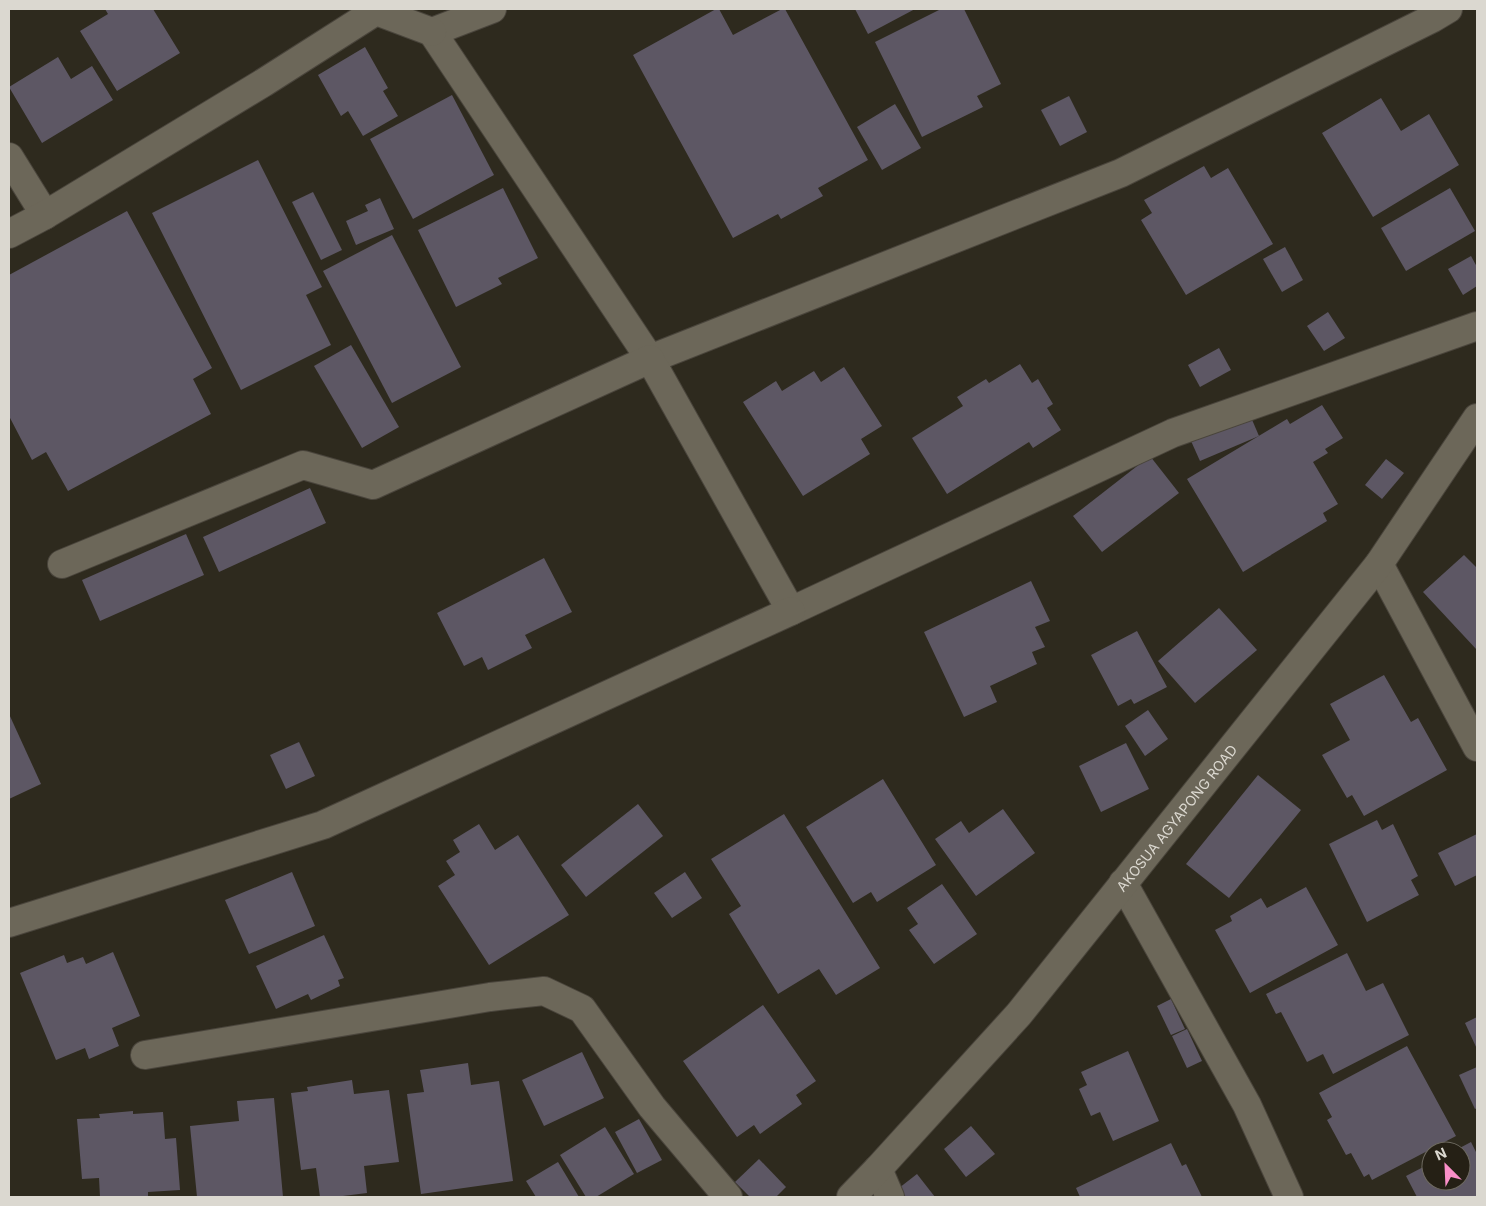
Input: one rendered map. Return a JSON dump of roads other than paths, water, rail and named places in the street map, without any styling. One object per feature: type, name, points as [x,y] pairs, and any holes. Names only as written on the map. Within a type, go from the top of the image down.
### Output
[{"type":"street","points":[[432,32],[492,9]]},
{"type":"street","points":[[9,234],[45,215],[263,83],[375,10],[432,32],[650,359],[791,611]]},
{"type":"street","points":[[62,564],[303,465],[373,485],[650,359],[1121,173],[1436,12]]},
{"type":"street","points":[[9,157],[45,215]]},
{"type":"street","points":[[9,923],[323,824],[791,611],[1173,433],[1477,326]]},
{"type":"street","name":"AKOSUA AGYAPONG ROAD","points":[[851,1197],[1019,1014],[1379,564],[1477,418]]},
{"type":"street","points":[[1379,564],[1477,747]]},
{"type":"street","points":[[1123,884],[1247,1106],[1289,1197]]},
{"type":"street","points":[[145,1055],[490,997],[544,991],[582,1009],[652,1107],[728,1197]]},
{"type":"street","points":[[878,1169],[890,1197]]}]
